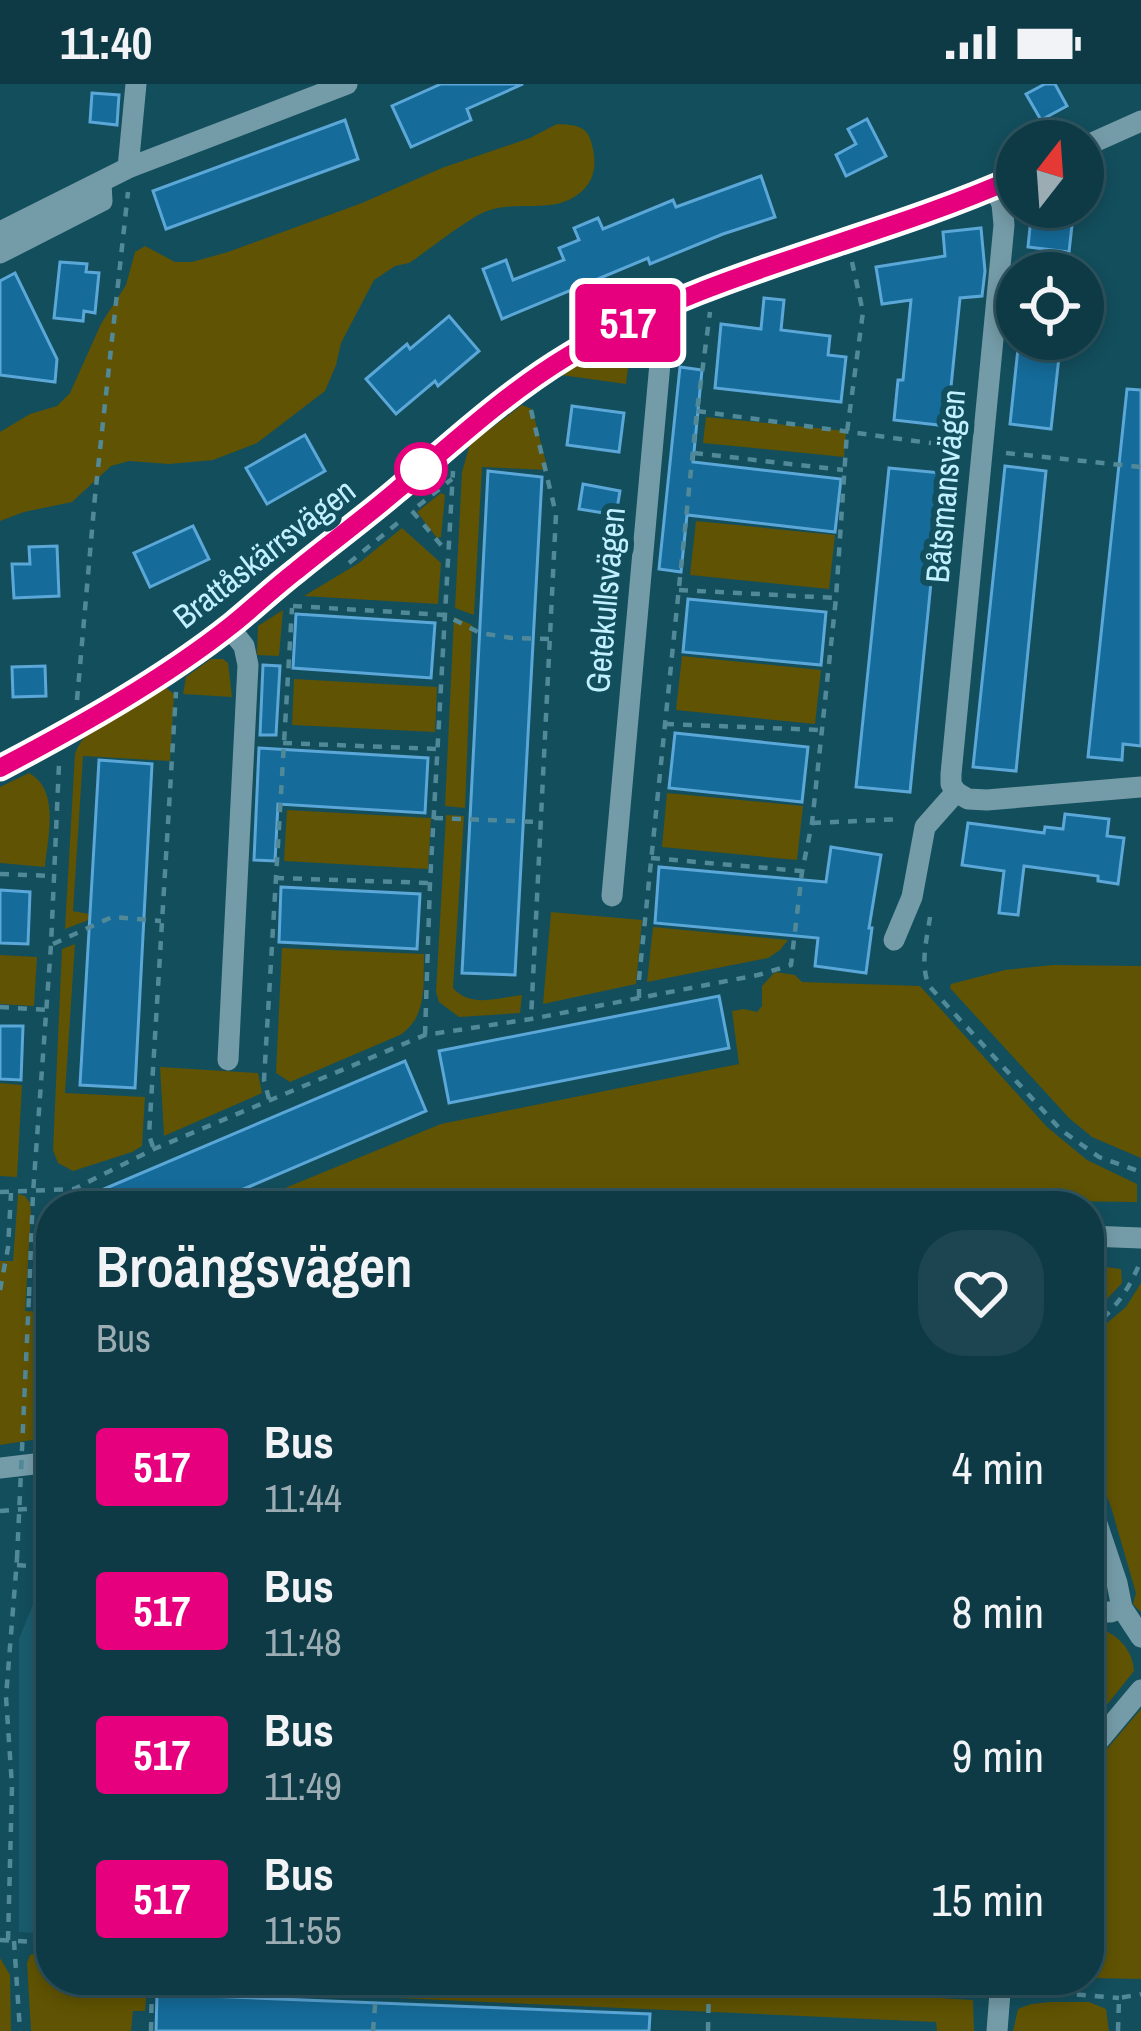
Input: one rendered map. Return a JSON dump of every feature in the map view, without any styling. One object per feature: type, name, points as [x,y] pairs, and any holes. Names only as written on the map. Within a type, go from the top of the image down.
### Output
[{"type":"street","points":[[128,168],[136,84]]},
{"type":"street","points":[[0,232],[128,168],[347,84]]},
{"type":"street","points":[[1104,138],[1141,121]]},
{"type":"street","points":[[0,253],[102,201],[101,183]]},
{"type":"street","name":"Brattåskärrsvägen","points":[[0,768],[104,710],[230,627],[522,386],[569,355],[650,312],[711,287],[994,187]]},
{"type":"street","name":"Båtsmansvägen","points":[[956,792],[951,774],[1004,225],[994,187]]},
{"type":"street","name":"Getekullsvägen","points":[[612,896],[661,352],[650,312]]},
{"type":"street","points":[[228,1060],[248,665],[244,646],[230,627]]},
{"type":"street","points":[[894,940],[912,897],[925,827],[956,792],[968,799],[987,800],[1141,787]]},
{"type":"street","points":[[1104,1237],[1141,1238]]},
{"type":"street","points":[[0,1468],[36,1464]]},
{"type":"street","points":[[1104,1544],[1122,1608],[1141,1637]]},
{"type":"street","points":[[1104,1612],[1122,1608]]},
{"type":"street","points":[[1104,1734],[1141,1690]]},
{"type":"street","points":[[997,2031],[1005,1995]]},
{"type":"path","points":[[77,704],[128,168]]},
{"type":"path","points":[[639,998],[697,411],[712,303]]},
{"type":"path","points":[[527,400],[556,514],[531,1019]]},
{"type":"path","points":[[697,411],[1141,467]]},
{"type":"path","points":[[694,453],[844,470]]},
{"type":"path","points":[[424,1035],[455,463]]},
{"type":"path","points":[[412,511],[449,555]]},
{"type":"path","points":[[680,590],[836,598]]},
{"type":"path","points":[[268,1100],[264,1080],[290,603],[445,615],[480,633],[550,639]]},
{"type":"path","points":[[154,1149],[149,1135],[177,694],[173,681]]},
{"type":"path","points":[[665,724],[822,730]]},
{"type":"path","points":[[20,2031],[7,1940],[12,1786],[3,1696],[17,1562],[33,1193],[60,766],[46,743]]},
{"type":"path","points":[[283,743],[438,749]]},
{"type":"path","points":[[812,823],[934,817]]},
{"type":"path","points":[[434,818],[540,822]]},
{"type":"path","points":[[651,858],[802,872]]},
{"type":"path","points":[[0,874],[54,876]]},
{"type":"path","points":[[274,878],[430,883]]},
{"type":"path","points":[[932,900],[925,965],[930,987],[1061,1130],[1099,1157],[1141,1172]]},
{"type":"path","points":[[51,945],[112,917],[161,921]]},
{"type":"path","points":[[0,1007],[46,1010]]},
{"type":"path","points":[[0,1192],[33,1193]]},
{"type":"path","points":[[0,1290],[11,1193]]},
{"type":"path","points":[[1104,1319],[1123,1299],[1141,1260]]},
{"type":"path","points":[[0,1511],[36,1508]]},
{"type":"path","points":[[17,1562],[36,1566]]},
{"type":"path","points":[[0,1790],[12,1786]]},
{"type":"path","points":[[1093,1995],[1141,1994]]},
{"type":"path","points":[[151,2031],[152,1995]]},
{"type":"path","points":[[373,2031],[375,1995]]},
{"type":"path","points":[[708,2031],[709,1995]]},
{"type":"path","points":[[1118,2031],[1119,1998]]},
{"type":"shaded area","points":[[557,124],[580,127],[590,138],[594,168],[585,188],[551,205],[487,211],[409,263],[374,280],[341,343],[325,391],[257,443],[213,460],[129,461],[111,466],[72,502],[0,521],[0,432],[30,414],[57,406],[70,393],[101,324],[126,285],[135,252],[145,246],[175,262],[192,262],[228,252]]},
{"type":"shaded area","points":[[618,341],[652,346],[650,363],[629,361],[626,384],[561,375]]},
{"type":"shaded area","points":[[522,405],[532,409],[548,470],[482,467],[474,615],[455,608],[462,472],[470,444]]},
{"type":"shaded area","points":[[706,417],[846,431],[844,457],[703,443]]},
{"type":"shaded area","points":[[441,493],[445,495],[441,537],[437,538],[417,512]]},
{"type":"shaded area","points":[[696,521],[835,535],[829,589],[690,575]]},
{"type":"shaded area","points":[[402,528],[441,563],[438,604],[304,596],[359,563]]},
{"type":"shaded area","points":[[283,610],[279,656],[257,655],[258,626]]},
{"type":"shaded area","points":[[454,617],[472,625],[465,808],[445,806]]},
{"type":"shaded area","points":[[682,656],[821,670],[815,724],[676,710]]},
{"type":"shaded area","points":[[211,659],[228,663],[232,697],[183,694],[186,677]]},
{"type":"shaded area","points":[[294,679],[437,687],[435,732],[292,725]]},
{"type":"shaded area","points":[[164,686],[174,694],[170,761],[83,756],[73,911],[99,916],[65,929],[75,754],[101,722]]},
{"type":"shaded area","points":[[29,773],[39,781],[48,802],[45,867],[0,863],[0,787]]},
{"type":"shaded area","points":[[667,793],[803,806],[797,860],[662,847]]},
{"type":"shaded area","points":[[287,810],[431,818],[428,869],[284,861]]},
{"type":"shaded area","points":[[446,815],[464,816],[453,988],[476,1000],[522,995],[520,1013],[459,1017],[439,1002]]},
{"type":"shaded area","points":[[551,912],[642,920],[636,984],[543,1004]]},
{"type":"shaded area","points":[[653,927],[788,940],[768,958],[647,982]]},
{"type":"shaded area","points":[[75,944],[65,1093],[145,1097],[142,1146],[73,1171],[58,1163],[53,1150],[62,949]]},
{"type":"shaded area","points":[[282,948],[424,954],[420,1009],[400,1035],[290,1082],[276,1073]]},
{"type":"shaded area","points":[[0,955],[37,957],[34,1006],[0,1004]]},
{"type":"shaded area","points":[[1141,966],[1141,1158],[1092,1137],[1069,1118],[950,988],[1005,970]]},
{"type":"shaded area","points":[[775,972],[795,975],[802,982],[920,986],[1047,1127],[1087,1160],[1137,1184],[1137,1202],[1104,1202],[1104,1191],[278,1191],[441,1124],[739,1064],[732,1011],[757,1012],[762,1006],[762,986]]},
{"type":"shaded area","points":[[160,1067],[258,1073],[262,1093],[164,1136]]},
{"type":"shaded area","points":[[0,1083],[22,1085],[17,1177],[0,1176]]},
{"type":"shaded area","points":[[18,1194],[30,1203],[31,1214],[25,1311],[36,1312],[36,1439],[0,1445],[0,1261],[13,1261]]},
{"type":"shaded area","points":[[1104,1267],[1121,1269],[1122,1283],[1104,1302]]},
{"type":"shaded area","points":[[1141,1283],[1141,1612],[1133,1604],[1136,1593],[1104,1488],[1104,1325],[1126,1307]]},
{"type":"shaded area","points":[[36,1597],[36,1933],[19,1932],[19,1639]]},
{"type":"shaded area","points":[[1104,1630],[1120,1640],[1134,1671],[1104,1708]]},
{"type":"shaded area","points":[[1141,1709],[1141,1979],[1104,1978],[1104,1752]]},
{"type":"shaded area","points":[[36,1953],[36,1995],[146,1995],[145,2011],[133,2011],[131,2031],[31,2031],[30,1955]]},
{"type":"shaded area","points":[[0,1958],[10,1975],[11,2031],[0,2031]]},
{"type":"shaded area","points":[[327,1995],[889,1995],[973,2000],[974,2031],[937,2031],[936,2022]]},
{"type":"shaded area","points":[[1050,2002],[1089,2002],[1106,2009],[1109,2031],[1013,2031],[1018,2009]]},
{"type":"building","points":[[441,84],[523,84],[467,109],[471,120],[411,147],[392,106]]},
{"type":"building","points":[[1055,84],[1067,106],[1041,120],[1026,94]]},
{"type":"building","points":[[92,93],[119,95],[117,125],[90,122]]},
{"type":"building","points":[[867,119],[886,156],[846,176],[836,155],[856,144],[848,129]]},
{"type":"building","points":[[345,120],[358,159],[166,229],[153,191]]},
{"type":"building","points":[[761,176],[775,217],[650,264],[648,258],[502,319],[483,269],[506,260],[513,280],[564,260],[559,248],[579,240],[574,228],[598,218],[603,229],[673,200],[676,207]]},
{"type":"building","points":[[981,228],[982,296],[960,298],[947,426],[894,420],[911,300],[882,304],[876,267],[945,256],[943,232]]},
{"type":"building","points":[[1030,228],[1072,228],[1069,252],[1028,247]]},
{"type":"building","points":[[60,262],[87,264],[86,272],[99,273],[95,313],[84,311],[83,321],[54,318]]},
{"type":"building","points":[[15,273],[57,359],[55,382],[0,375],[0,281]]},
{"type":"building","points":[[764,298],[784,300],[781,330],[830,336],[828,355],[846,357],[841,402],[715,388],[721,324],[761,329]]},
{"type":"building","points":[[449,316],[479,351],[396,414],[366,379]]},
{"type":"building","points":[[1017,360],[1059,360],[1051,429],[1010,424]]},
{"type":"building","points":[[680,367],[702,370],[693,462],[841,479],[835,532],[687,515],[681,572],[659,569]]},
{"type":"building","points":[[1127,389],[1141,390],[1141,746],[1123,744],[1122,760],[1088,757]]},
{"type":"building","points":[[572,406],[624,413],[619,452],[567,445]]},
{"type":"building","points":[[305,435],[325,471],[267,504],[246,468]]},
{"type":"building","points":[[1005,466],[1046,471],[1016,771],[973,767]]},
{"type":"building","points":[[889,468],[942,473],[910,792],[856,787]]},
{"type":"building","points":[[488,471],[542,477],[515,975],[462,973]]},
{"type":"building","points":[[583,484],[620,491],[616,515],[579,509]]},
{"type":"building","points":[[193,526],[209,559],[150,587],[134,553]]},
{"type":"building","points":[[57,546],[59,596],[14,598],[12,564],[30,564],[29,547]]},
{"type":"building","points":[[688,599],[826,612],[821,665],[683,652]]},
{"type":"building","points":[[296,614],[435,623],[431,678],[293,668]]},
{"type":"building","points":[[263,665],[280,666],[276,735],[260,735]]},
{"type":"building","points":[[45,666],[46,696],[13,697],[12,667]]},
{"type":"building","points":[[675,733],[808,747],[802,802],[669,788]]},
{"type":"building","points":[[259,748],[428,758],[425,813],[278,804],[275,861],[254,860]]},
{"type":"building","points":[[99,760],[152,764],[135,1088],[80,1085]]},
{"type":"building","points":[[1065,814],[1109,819],[1107,836],[1124,838],[1118,884],[1098,881],[1098,876],[1024,866],[1018,915],[999,913],[1004,871],[962,865],[968,823],[1044,833],[1045,827],[1063,829]]},
{"type":"building","points":[[831,847],[881,855],[866,973],[815,966],[818,938],[655,923],[659,867],[826,882]]},
{"type":"building","points":[[281,887],[420,894],[417,949],[279,942]]},
{"type":"building","points":[[0,890],[30,892],[28,944],[0,943]]},
{"type":"building","points":[[719,996],[729,1048],[449,1103],[439,1051]]},
{"type":"building","points":[[0,1026],[23,1026],[21,1080],[0,1079]]},
{"type":"building","points":[[405,1061],[426,1111],[239,1191],[99,1191]]},
{"type":"building","points":[[157,1995],[650,2014],[649,2031],[156,2031]]},
{"type":"bus line","name":"517","points":[[0,768],[84,722],[230,627],[456,438],[569,355],[650,312],[711,287],[996,186]]}]
